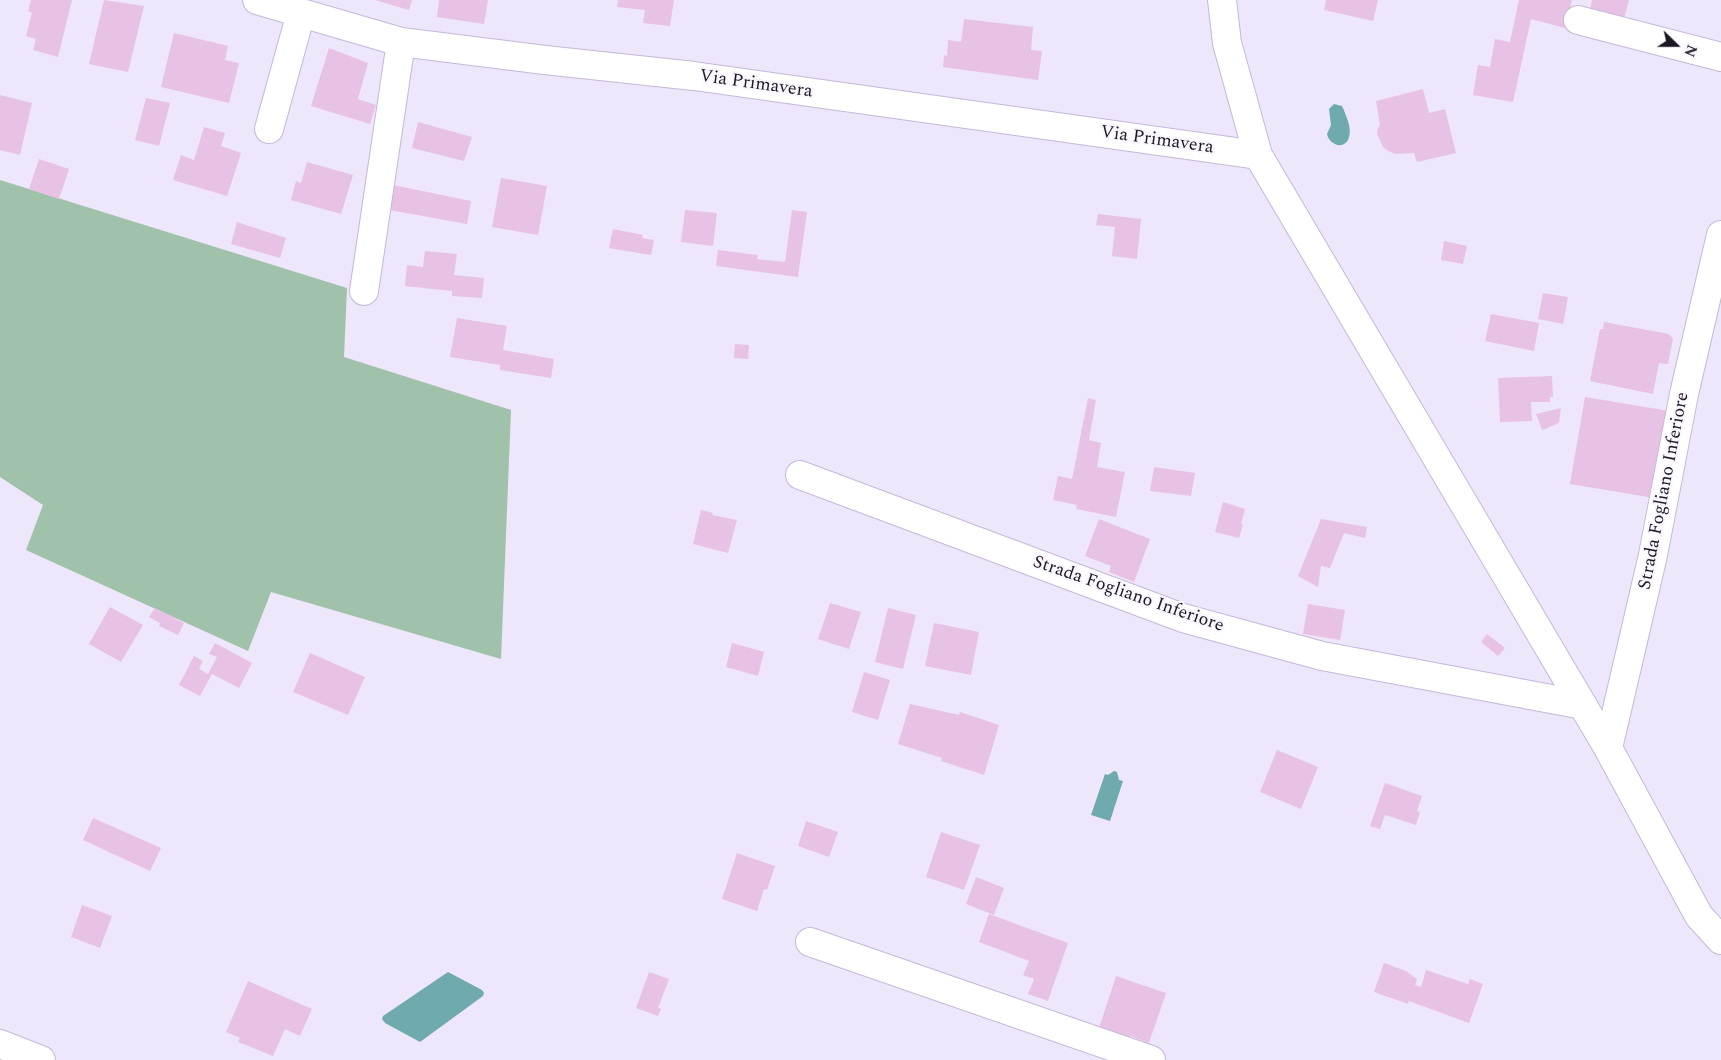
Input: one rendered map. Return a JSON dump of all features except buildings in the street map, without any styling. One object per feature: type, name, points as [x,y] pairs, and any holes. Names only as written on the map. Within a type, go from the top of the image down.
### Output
[{"type":"street","name":"Via Primavera","points":[[257,0],[401,42],[694,76],[1258,155]]},
{"type":"street","points":[[1222,0],[1227,43],[1258,155],[1608,748],[1699,916],[1721,940]]},
{"type":"street","points":[[269,130],[301,13]]},
{"type":"street","points":[[1578,20],[1721,58]]},
{"type":"street","points":[[364,291],[401,42]]},
{"type":"street","name":"Strada Fogliano Inferiore","points":[[1608,748],[1654,555],[1684,394],[1716,282],[1721,235]]},
{"type":"street","name":"Strada Fogliano Inferiore","points":[[800,475],[1182,618],[1322,656],[1583,705]]},
{"type":"street","points":[[810,942],[1151,1060]]},
{"type":"street","points":[[0,1044],[41,1060]]},
{"type":"shaded area","points":[[1334,104],[1342,106],[1349,126],[1349,137],[1341,145],[1331,141],[1327,134],[1331,125],[1329,109]]},
{"type":"shaded area","points":[[0,180],[347,288],[344,357],[511,410],[501,659],[271,592],[248,651],[26,550],[43,505],[0,477]]},
{"type":"shaded area","points":[[1114,771],[1117,772],[1119,780],[1123,781],[1110,821],[1091,815],[1105,774],[1108,775]]},
{"type":"shaded area","points":[[448,972],[482,990],[483,996],[420,1042],[385,1023],[382,1019],[383,1016]]}]
